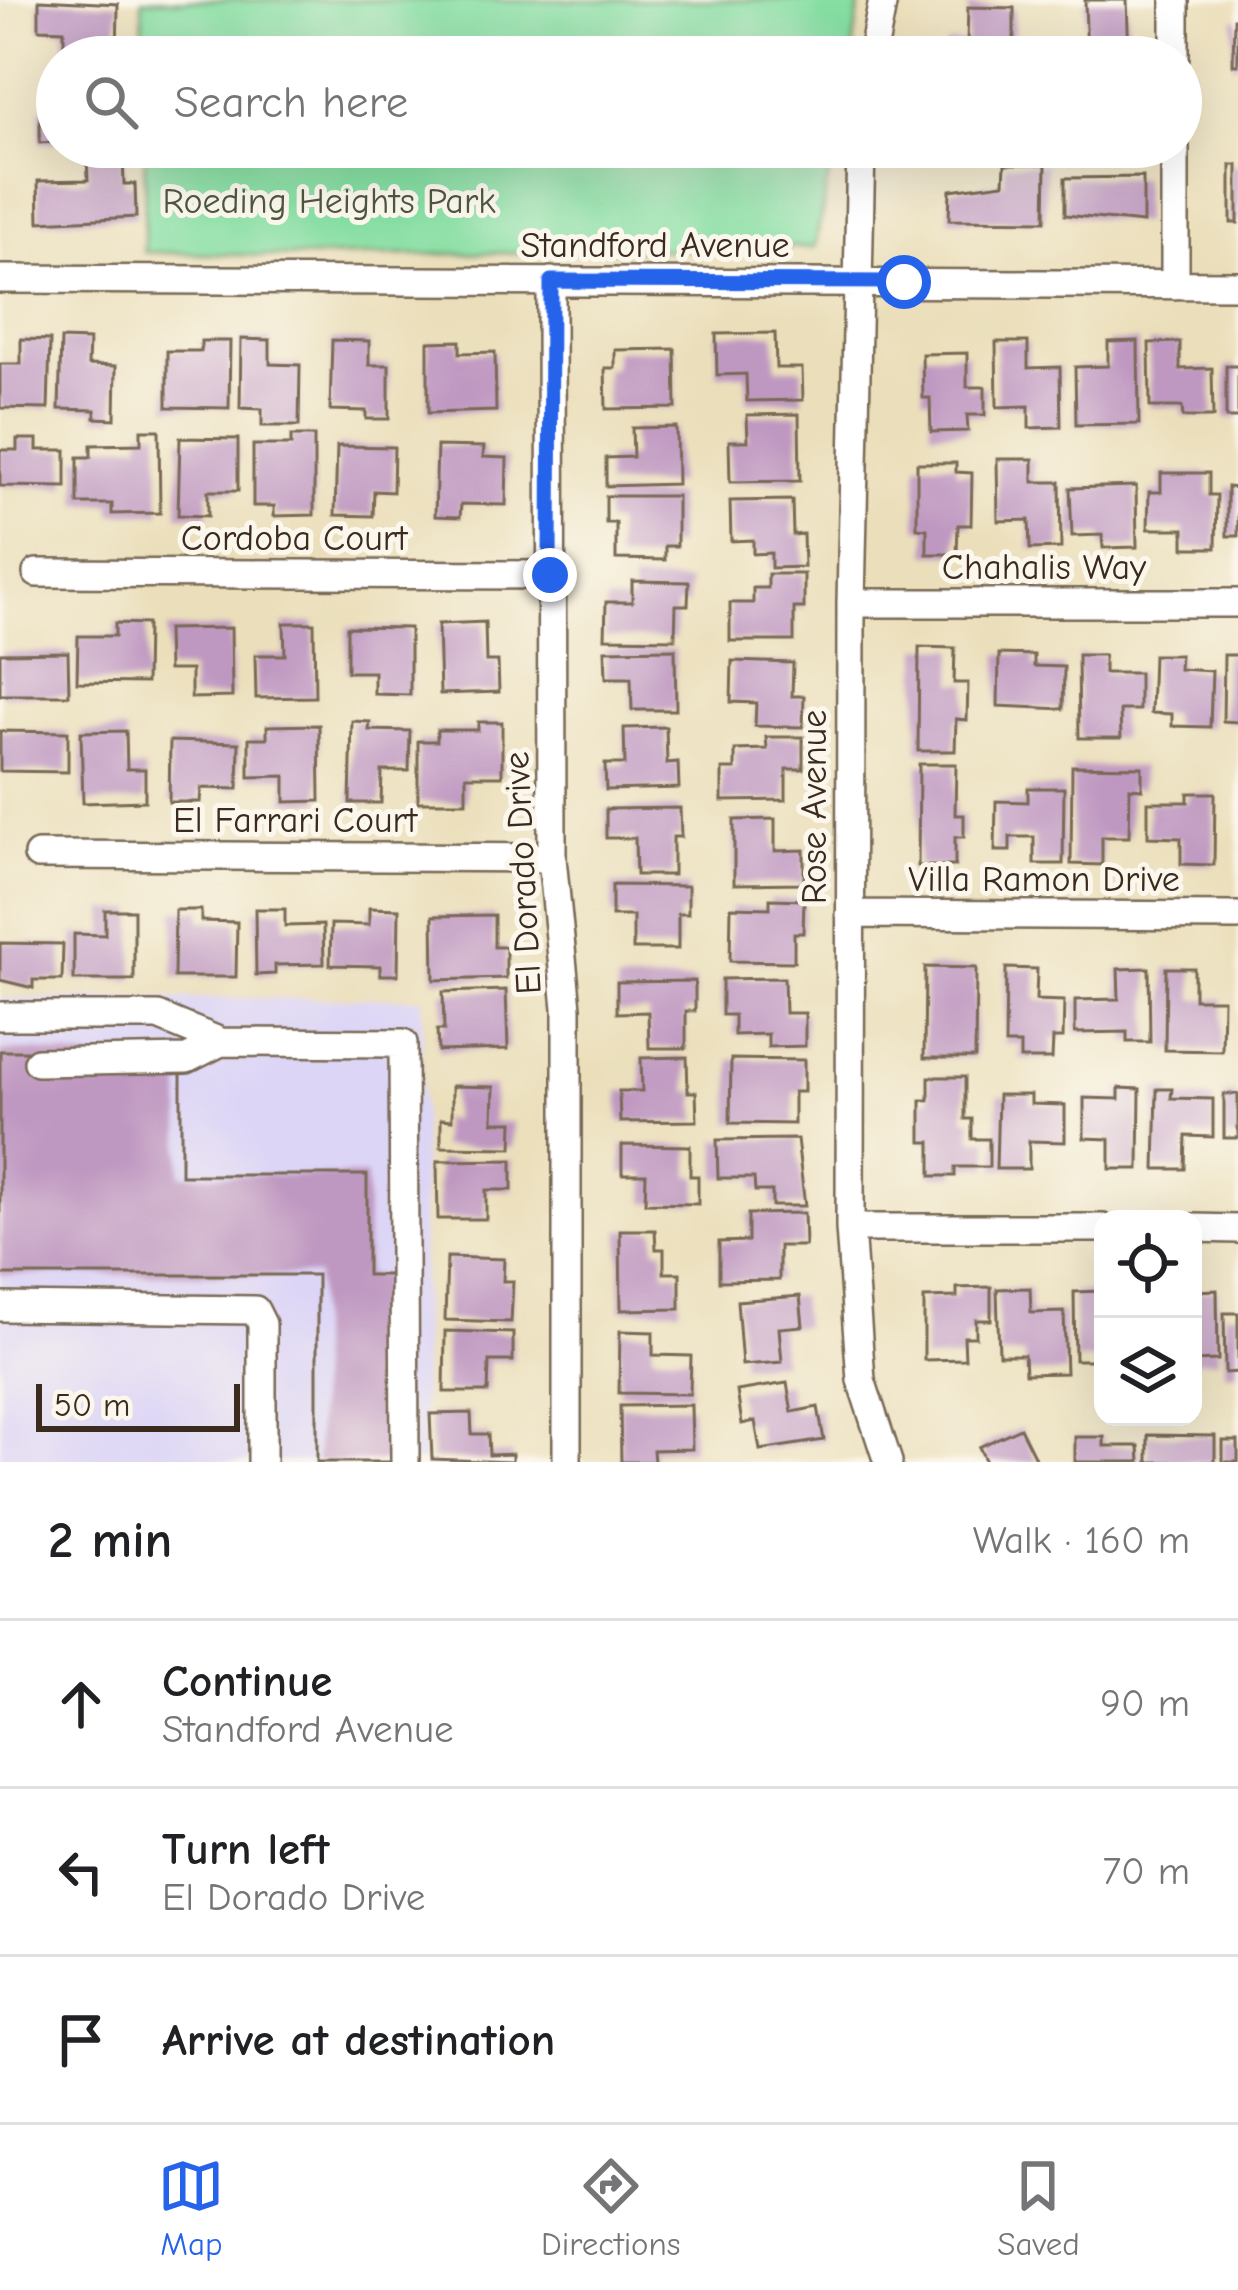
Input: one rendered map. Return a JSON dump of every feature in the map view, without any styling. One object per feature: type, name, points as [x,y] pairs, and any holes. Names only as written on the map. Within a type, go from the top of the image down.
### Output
[{"type":"street","points":[[876,36],[883,0]]},
{"type":"street","points":[[1174,0],[1175,36]]},
{"type":"street","name":"Rose Avenue","points":[[861,168],[851,603],[850,1228],[861,1380],[888,1462]]},
{"type":"street","points":[[1175,168],[1175,285]]},
{"type":"street","name":"Standford Avenue","points":[[0,279],[1238,285]]},
{"type":"street","name":"El Dorado Drive","points":[[551,281],[552,858],[567,1008],[567,1462]]},
{"type":"street","name":"Cordoba Court","points":[[37,573],[550,575]]},
{"type":"street","name":"Chahalis Way","points":[[851,603],[1238,603]]},
{"type":"street","name":"El Farrari Court","points":[[38,855],[552,858]]},
{"type":"street","name":"Villa Ramon Drive","points":[[850,914],[1238,916]]},
{"type":"street","points":[[0,1016],[158,1016],[221,1042],[403,1043],[405,1462]]},
{"type":"street","points":[[38,1062],[188,1059],[221,1042]]},
{"type":"street","points":[[850,1228],[1094,1228]]},
{"type":"street","points":[[1202,1228],[1238,1228]]},
{"type":"street","points":[[0,1307],[255,1310],[262,1324],[262,1462]]},
{"type":"shaded area","points":[[422,998],[423,1462],[0,1462],[0,999]]},
{"type":"green space","points":[[142,0],[860,0],[855,36],[143,36]]},
{"type":"green space","name":"Roeding Heights Park","points":[[145,168],[830,168],[815,247],[302,257],[144,252]]},
{"type":"building","points":[[39,0],[118,4],[117,36],[64,36],[64,30],[39,29]]},
{"type":"building","points":[[1085,0],[1127,0],[1128,36],[1086,36]]},
{"type":"building","points":[[968,7],[1014,8],[1014,36],[967,36]]},
{"type":"building","points":[[1234,19],[1238,19],[1238,65],[1233,65]]},
{"type":"building","points":[[1231,165],[1238,165],[1238,223],[1231,223]]},
{"type":"building","points":[[88,168],[123,168],[124,184],[135,184],[136,217],[39,222],[38,181],[88,180]]},
{"type":"building","points":[[1005,168],[1046,168],[1045,221],[949,220],[950,190],[1004,183]]},
{"type":"building","points":[[1143,177],[1143,223],[1065,215],[1065,178]]},
{"type":"building","points":[[775,333],[776,368],[802,368],[803,400],[747,401],[746,374],[717,375],[716,334]]},
{"type":"building","points":[[21,339],[50,340],[48,409],[0,408],[0,364],[21,364]]},
{"type":"building","points":[[61,339],[89,340],[88,365],[116,366],[115,419],[95,418],[95,410],[59,409]]},
{"type":"building","points":[[241,339],[270,340],[270,364],[300,365],[299,426],[262,426],[262,409],[240,408]]},
{"type":"building","points":[[332,340],[369,341],[369,365],[389,365],[389,419],[366,419],[366,411],[330,410]]},
{"type":"building","points":[[201,341],[230,341],[229,408],[167,407],[167,351],[201,351]]},
{"type":"building","points":[[460,341],[460,353],[495,352],[496,411],[428,413],[428,342]]},
{"type":"building","points":[[1138,341],[1139,424],[1076,425],[1075,367],[1108,366],[1108,342]]},
{"type":"building","points":[[996,342],[1028,342],[1028,368],[1060,367],[1061,427],[1029,428],[1029,406],[997,407]]},
{"type":"building","points":[[1180,342],[1180,369],[1212,368],[1213,417],[1183,417],[1182,407],[1150,407],[1149,343]]},
{"type":"building","points":[[675,349],[676,408],[606,409],[605,368],[615,368],[615,350]]},
{"type":"building","points":[[967,353],[967,387],[985,387],[985,415],[967,415],[968,431],[931,432],[930,398],[923,398],[922,354]]},
{"type":"building","points":[[1226,366],[1238,366],[1238,418],[1226,418]]},
{"type":"building","points":[[799,414],[800,481],[730,482],[729,441],[748,441],[747,415]]},
{"type":"building","points":[[676,427],[677,484],[606,486],[606,458],[633,457],[632,428]]},
{"type":"building","points":[[141,430],[159,430],[160,513],[112,514],[112,504],[78,504],[78,457],[91,457],[91,445],[141,444]]},
{"type":"building","points":[[291,436],[314,436],[314,515],[274,516],[274,506],[253,506],[253,445],[291,445]]},
{"type":"building","points":[[180,438],[238,439],[238,491],[208,491],[208,516],[178,515]]},
{"type":"building","points":[[17,439],[37,439],[37,450],[66,450],[66,487],[0,486],[0,450],[17,450]]},
{"type":"building","points":[[337,446],[394,447],[393,492],[374,491],[373,516],[335,515]]},
{"type":"building","points":[[437,446],[484,447],[483,457],[507,458],[506,505],[461,504],[460,517],[435,516]]},
{"type":"building","points":[[997,459],[1033,459],[1033,482],[1060,482],[1061,548],[1030,549],[1029,520],[998,521]]},
{"type":"building","points":[[917,463],[956,463],[956,472],[972,473],[971,525],[958,525],[957,554],[927,554],[927,529],[917,528]]},
{"type":"building","points":[[1161,473],[1209,473],[1209,495],[1217,495],[1216,548],[1184,548],[1184,529],[1148,529],[1149,492],[1161,492]]},
{"type":"building","points":[[1136,486],[1137,547],[1103,548],[1102,535],[1072,536],[1070,488]]},
{"type":"building","points":[[1227,487],[1238,488],[1238,536],[1227,536]]},
{"type":"building","points":[[606,496],[677,496],[677,546],[665,546],[665,560],[616,559],[616,523],[606,523]]},
{"type":"building","points":[[792,500],[793,535],[803,534],[804,567],[771,568],[771,553],[753,554],[753,540],[731,541],[730,501]]},
{"type":"building","points":[[768,574],[804,574],[804,608],[794,608],[794,641],[730,641],[730,603],[753,603],[753,588],[768,588]]},
{"type":"building","points":[[632,581],[689,582],[688,605],[676,605],[675,639],[605,638],[606,602],[632,602]]},
{"type":"building","points":[[485,622],[486,661],[498,661],[499,692],[440,694],[438,624]]},
{"type":"building","points":[[115,623],[147,624],[146,683],[77,682],[78,636],[115,636]]},
{"type":"building","points":[[284,623],[314,623],[315,697],[256,698],[255,655],[285,655]]},
{"type":"building","points":[[347,627],[410,628],[410,695],[374,694],[374,672],[347,672]]},
{"type":"building","points":[[231,628],[232,697],[191,698],[191,670],[168,670],[167,629]]},
{"type":"building","points":[[919,647],[955,648],[954,683],[968,683],[967,720],[956,719],[955,751],[918,751]]},
{"type":"building","points":[[675,649],[676,710],[632,710],[631,678],[606,678],[605,650]]},
{"type":"building","points":[[68,652],[69,695],[0,695],[0,653]]},
{"type":"building","points":[[999,654],[1034,655],[1034,666],[1064,667],[1063,709],[998,706]]},
{"type":"building","points":[[1078,655],[1104,655],[1104,673],[1139,673],[1139,710],[1120,710],[1121,738],[1079,738]]},
{"type":"building","points":[[1153,655],[1180,655],[1179,669],[1212,671],[1210,727],[1172,726],[1172,714],[1151,713]]},
{"type":"building","points":[[1224,655],[1238,655],[1238,722],[1223,721]]},
{"type":"building","points":[[732,661],[793,663],[792,696],[804,696],[803,727],[755,726],[756,703],[731,702]]},
{"type":"building","points":[[352,721],[370,722],[369,730],[410,731],[409,771],[382,771],[381,803],[350,803]]},
{"type":"building","points":[[478,722],[502,722],[502,776],[466,776],[466,802],[418,802],[418,741],[437,741],[437,730],[478,730]]},
{"type":"building","points":[[319,725],[320,801],[285,802],[285,776],[249,777],[249,738],[267,738],[267,726]]},
{"type":"building","points":[[666,727],[667,763],[678,762],[679,788],[606,790],[605,764],[625,764],[624,728]]},
{"type":"building","points":[[0,731],[68,732],[68,772],[0,771]]},
{"type":"building","points":[[126,731],[127,769],[145,769],[145,801],[83,803],[81,732]]},
{"type":"building","points":[[766,737],[803,737],[803,769],[786,769],[786,800],[722,801],[722,769],[735,769],[735,750],[767,749]]},
{"type":"building","points":[[170,741],[239,743],[238,789],[201,788],[200,802],[169,802]]},
{"type":"building","points":[[919,764],[956,764],[955,815],[964,815],[964,837],[955,837],[955,866],[918,866]]},
{"type":"building","points":[[1072,766],[1142,767],[1142,789],[1130,788],[1129,837],[1102,837],[1102,865],[1071,864]]},
{"type":"building","points":[[1028,788],[1064,788],[1063,864],[1034,864],[1034,837],[1010,837],[1010,851],[995,851],[996,801],[1028,802]]},
{"type":"building","points":[[1188,793],[1215,793],[1214,865],[1181,864],[1181,838],[1148,837],[1148,802],[1188,802]]},
{"type":"building","points":[[680,808],[681,837],[673,837],[673,875],[636,875],[635,838],[606,838],[606,809]]},
{"type":"building","points":[[775,819],[775,851],[804,850],[804,883],[734,884],[734,820]]},
{"type":"building","points":[[612,885],[688,886],[688,914],[678,914],[678,949],[633,949],[633,916],[612,916]]},
{"type":"building","points":[[770,899],[804,900],[803,933],[794,933],[794,962],[730,961],[731,907],[770,908]]},
{"type":"building","points":[[369,908],[399,909],[398,975],[380,975],[380,966],[330,965],[331,924],[369,925]]},
{"type":"building","points":[[255,909],[285,909],[285,926],[323,925],[324,964],[275,965],[275,974],[256,975]]},
{"type":"building","points":[[105,910],[134,910],[134,980],[74,980],[74,934],[105,935]]},
{"type":"building","points":[[175,910],[201,910],[201,921],[237,922],[236,977],[174,977]]},
{"type":"building","points":[[494,915],[494,947],[506,947],[506,978],[434,980],[433,916]]},
{"type":"building","points":[[0,943],[63,944],[62,980],[33,980],[33,988],[0,980]]},
{"type":"building","points":[[925,967],[976,968],[975,1058],[924,1058]]},
{"type":"building","points":[[1006,968],[1037,969],[1036,1000],[1064,1001],[1063,1038],[1053,1038],[1052,1059],[1020,1059],[1020,1044],[1005,1044]]},
{"type":"building","points":[[1149,968],[1150,1042],[1127,1042],[1127,1032],[1075,1033],[1075,1000],[1119,999],[1118,969]]},
{"type":"building","points":[[1166,968],[1194,968],[1194,999],[1223,999],[1222,1051],[1165,1050]]},
{"type":"building","points":[[784,978],[785,1013],[805,1013],[805,1046],[768,1047],[768,1034],[734,1035],[734,1015],[722,1015],[722,979]]},
{"type":"building","points":[[695,981],[695,1011],[686,1011],[686,1048],[649,1048],[648,1012],[617,1013],[617,982]]},
{"type":"building","points":[[506,990],[508,1049],[438,1051],[437,1030],[444,1030],[443,992]]},
{"type":"building","points":[[0,1051],[38,1051],[181,1072],[181,1175],[367,1175],[367,1275],[391,1275],[391,1462],[317,1462],[317,1275],[0,1275]]},
{"type":"building","points":[[687,1057],[688,1092],[696,1092],[697,1121],[620,1122],[619,1091],[642,1091],[641,1058]]},
{"type":"building","points":[[731,1059],[804,1060],[804,1092],[794,1092],[794,1124],[730,1123]]},
{"type":"building","points":[[929,1077],[965,1077],[965,1119],[972,1119],[972,1139],[989,1139],[989,1167],[955,1167],[955,1176],[931,1176],[931,1142],[921,1142],[921,1100],[929,1100]]},
{"type":"building","points":[[452,1086],[494,1087],[493,1122],[513,1122],[512,1148],[441,1147],[441,1119],[452,1120]]},
{"type":"building","points":[[1119,1088],[1140,1089],[1139,1169],[1110,1169],[1110,1139],[1084,1138],[1084,1098],[1119,1099]]},
{"type":"building","points":[[1157,1089],[1172,1089],[1171,1098],[1213,1099],[1213,1137],[1186,1136],[1185,1169],[1155,1169]]},
{"type":"building","points":[[1224,1094],[1238,1094],[1238,1138],[1224,1138]]},
{"type":"building","points":[[998,1095],[1031,1095],[1031,1104],[1065,1105],[1065,1142],[1029,1141],[1029,1169],[996,1169]]},
{"type":"building","points":[[797,1139],[805,1206],[772,1206],[772,1191],[755,1191],[754,1178],[718,1178],[717,1140]]},
{"type":"building","points":[[622,1145],[690,1146],[690,1176],[698,1176],[698,1204],[645,1203],[646,1174],[622,1174]]},
{"type":"building","points":[[512,1160],[512,1190],[486,1190],[486,1219],[438,1219],[437,1161]]},
{"type":"building","points":[[804,1213],[805,1246],[779,1246],[779,1280],[719,1281],[719,1242],[748,1241],[748,1214]]},
{"type":"building","points":[[620,1230],[655,1230],[656,1249],[664,1249],[664,1273],[680,1273],[680,1309],[621,1310]]},
{"type":"building","points":[[447,1257],[504,1259],[503,1281],[513,1281],[511,1322],[445,1320]]},
{"type":"building","points":[[991,1287],[991,1320],[976,1320],[976,1337],[964,1337],[965,1359],[924,1360],[924,1298],[957,1297],[957,1288]]},
{"type":"building","points":[[1030,1288],[1031,1313],[1064,1312],[1066,1373],[1025,1374],[1024,1355],[999,1355],[997,1289]]},
{"type":"building","points":[[1217,1290],[1218,1360],[1202,1361],[1202,1291]]},
{"type":"building","points":[[1094,1291],[1094,1360],[1075,1360],[1074,1292]]},
{"type":"building","points":[[800,1296],[803,1326],[779,1328],[782,1362],[742,1365],[737,1301]]},
{"type":"building","points":[[1224,1313],[1238,1313],[1238,1372],[1225,1373]]},
{"type":"building","points":[[445,1331],[513,1333],[513,1361],[489,1361],[488,1392],[444,1392]]},
{"type":"building","points":[[620,1331],[653,1332],[653,1355],[691,1356],[690,1394],[619,1393]]},
{"type":"building","points":[[787,1383],[792,1412],[818,1407],[824,1440],[760,1450],[755,1421],[742,1424],[737,1391]]},
{"type":"building","points":[[691,1405],[692,1449],[653,1450],[654,1462],[621,1462],[620,1406]]},
{"type":"building","points":[[471,1413],[472,1434],[488,1434],[489,1455],[512,1454],[512,1462],[432,1459],[430,1414]]},
{"type":"building","points":[[1020,1428],[1037,1462],[986,1462],[979,1447]]},
{"type":"building","points":[[1148,1435],[1215,1436],[1215,1462],[1148,1462]]},
{"type":"building","points":[[1075,1437],[1104,1437],[1104,1446],[1139,1446],[1140,1462],[1075,1462]]},
{"type":"building","points":[[1223,1441],[1238,1441],[1238,1462],[1223,1462]]},
{"type":"route","points":[[550,575],[551,281],[904,282]]}]
